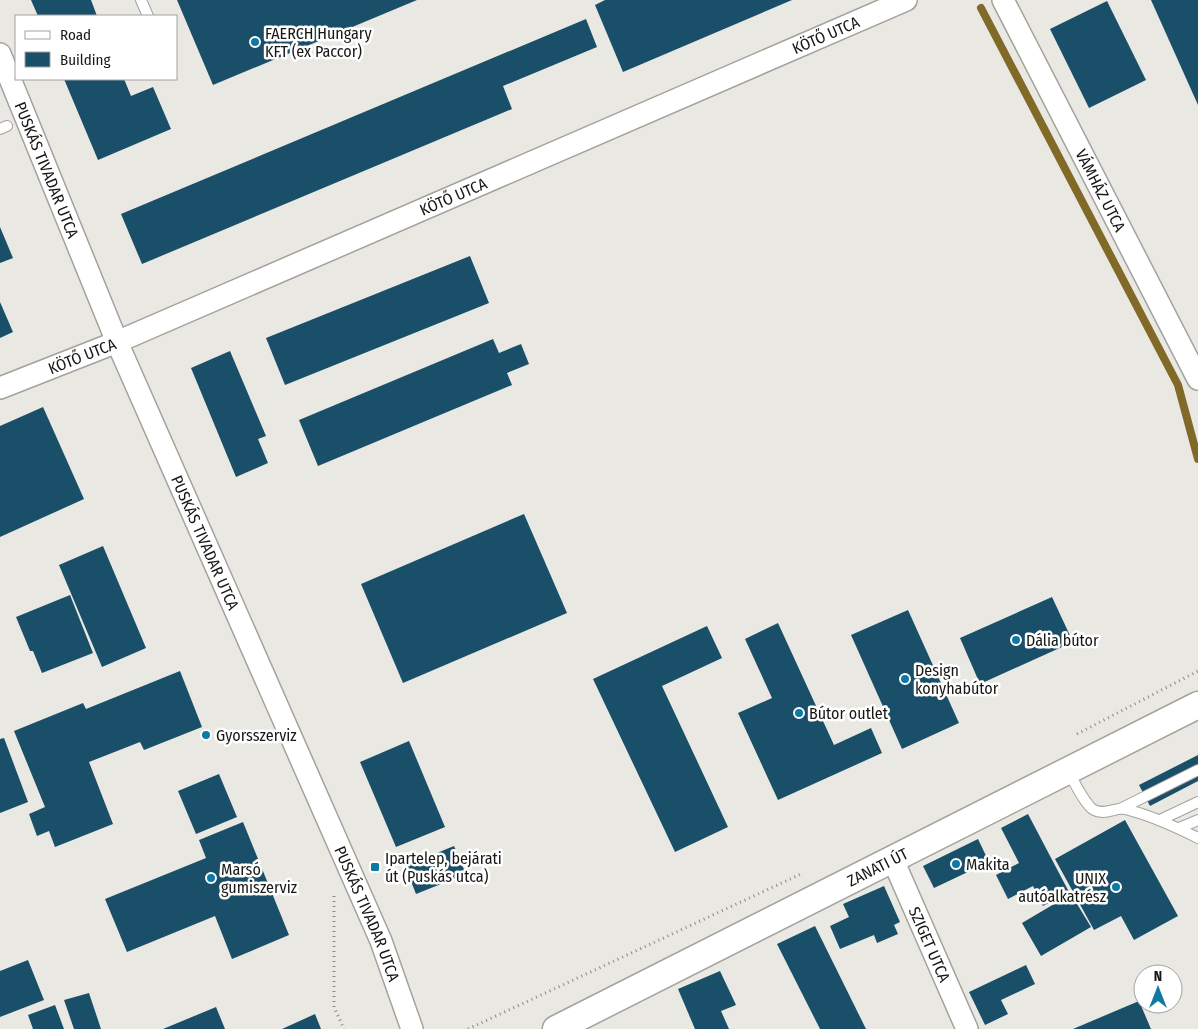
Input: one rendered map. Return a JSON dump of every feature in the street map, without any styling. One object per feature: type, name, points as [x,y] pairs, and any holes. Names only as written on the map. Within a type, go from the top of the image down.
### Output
[{"type":"street","name":"KÖTŐ UTCA","points":[[0,388],[117,342],[906,0]]},
{"type":"street","name":"VÁMHÁZ UTCA","points":[[1003,0],[1198,379]]},
{"type":"street","name":"PUSKÁS TIVADAR UTCA","points":[[0,54],[117,342],[381,941],[412,1029]]},
{"type":"street","name":"ZANATI ÚT","points":[[556,1029],[1198,705]]},
{"type":"street","name":"SZIGET UTCA","points":[[893,860],[967,1029]]},
{"type":"lane","points":[[141,0],[148,15]]},
{"type":"lane","points":[[1068,770],[1086,802],[1094,810],[1108,813],[1122,808],[1198,770]]},
{"type":"lane","points":[[1160,820],[1198,802]]},
{"type":"lane","points":[[1122,808],[1160,820],[1198,838]]},
{"type":"lane","points":[[1180,828],[1198,820]]},
{"type":"path","points":[[1074,736],[1198,671]]},
{"type":"path","points":[[468,1029],[809,870]]},
{"type":"path","points":[[334,922],[334,1007],[344,1029]]},
{"type":"building","points":[[31,0],[91,0],[97,15],[38,15]]},
{"type":"building","name":"FAERCH Hungary KFT (ex Paccor)","points":[[177,0],[417,0],[213,85]]},
{"type":"building","points":[[605,0],[792,0],[623,72],[595,5]]},
{"type":"building","points":[[1151,0],[1198,0],[1198,105]]},
{"type":"building","points":[[1107,1],[1146,80],[1089,108],[1050,29]]},
{"type":"building","points":[[586,19],[597,47],[503,86],[512,109],[142,264],[121,214]]},
{"type":"building","points":[[64,80],[124,80],[131,96],[153,87],[171,129],[98,160]]},
{"type":"building","points":[[0,227],[13,258],[0,263]]},
{"type":"building","points":[[470,256],[489,303],[285,385],[266,338]]},
{"type":"building","points":[[0,302],[13,332],[0,338]]},
{"type":"building","points":[[493,339],[499,353],[521,344],[529,364],[507,373],[512,385],[318,466],[299,420]]},
{"type":"building","points":[[230,351],[266,436],[258,439],[268,463],[236,477],[191,368]]},
{"type":"building","points":[[43,407],[84,499],[0,537],[0,426]]},
{"type":"building","points":[[524,514],[567,613],[403,683],[361,584]]},
{"type":"building","points":[[103,546],[146,648],[102,667],[59,565]]},
{"type":"building","points":[[70,595],[93,653],[42,673],[33,651],[30,651],[16,617]]},
{"type":"building","name":"Dália bútor","points":[[1052,597],[1073,642],[980,684],[960,638]]},
{"type":"building","name":"Design konyhabútor","points":[[908,610],[959,723],[902,749],[851,635]]},
{"type":"building","name":"Bútor outlet","points":[[778,623],[834,745],[871,728],[882,753],[778,800],[738,713],[772,698],[745,639]]},
{"type":"building","points":[[707,626],[722,658],[662,686],[728,827],[675,852],[593,679]]},
{"type":"building","points":[[180,671],[202,727],[144,750],[140,742],[89,762],[113,824],[55,847],[49,831],[37,836],[29,814],[45,807],[14,731],[83,703],[86,709]]},
{"type":"building","points":[[4,738],[28,802],[0,813],[0,739]]},
{"type":"building","points":[[409,741],[445,827],[396,847],[360,762]]},
{"type":"building","points":[[1198,755],[1198,781],[1150,806],[1139,785]]},
{"type":"building","points":[[219,774],[237,817],[196,834],[178,791]]},
{"type":"building","points":[[1028,814],[1069,892],[1043,906],[1033,886],[1008,899],[996,875],[1019,863],[1001,828]]},
{"type":"building","name":"UNIX autóalkatrész","points":[[1125,820],[1178,916],[1134,940],[1121,916],[1094,930],[1055,859]]},
{"type":"building","name":"Marsó gumiszerviz","points":[[243,822],[289,935],[232,959],[215,916],[127,952],[105,899],[206,858],[199,840]]},
{"type":"building","name":"Makita","points":[[978,839],[989,862],[934,888],[923,866]]},
{"type":"building","points":[[454,846],[466,874],[416,894],[405,866]]},
{"type":"building","points":[[884,886],[900,922],[894,925],[898,934],[877,943],[874,935],[840,949],[830,926],[849,917],[843,904]]},
{"type":"building","points":[[1071,894],[1091,927],[1041,956],[1022,923]]},
{"type":"building","points":[[815,926],[866,1029],[820,1029],[777,944]]},
{"type":"building","points":[[28,960],[44,1000],[0,1017],[0,971]]},
{"type":"building","points":[[1026,965],[1035,984],[1001,1000],[1008,1014],[985,1025],[969,992]]},
{"type":"building","points":[[720,971],[736,1005],[721,1011],[729,1029],[695,1029],[678,989]]},
{"type":"building","points":[[89,993],[101,1029],[74,1029],[64,1000]]},
{"type":"building","points":[[1133,1004],[1133,1014],[1145,1014],[1151,1029],[1073,1029]]},
{"type":"building","points":[[55,1005],[64,1029],[33,1029],[28,1015]]},
{"type":"building","points":[[216,1007],[225,1029],[163,1029]]},
{"type":"building","points":[[315,1014],[321,1029],[282,1029]]},
{"type":"waterway","points":[[981,8],[1178,385],[1198,459]]},
{"type":"place","name":"FAERCH Hungary KFT (ex Paccor)","points":[[255,42]]},
{"type":"place","name":"Dália bútor","points":[[1016,640]]},
{"type":"place","name":"Design konyhabútor","points":[[905,679]]},
{"type":"place","name":"Bútor outlet","points":[[799,713]]},
{"type":"place","name":"Gyorsszerviz","points":[[206,735]]},
{"type":"place","name":"Makita","points":[[956,864]]},
{"type":"place","name":"Ipartelep, bejárati út (Puskás utca)","points":[[375,867]]},
{"type":"place","name":"Marsó gumiszerviz","points":[[211,878]]},
{"type":"place","name":"UNIX autóalkatrész","points":[[1116,887]]}]
